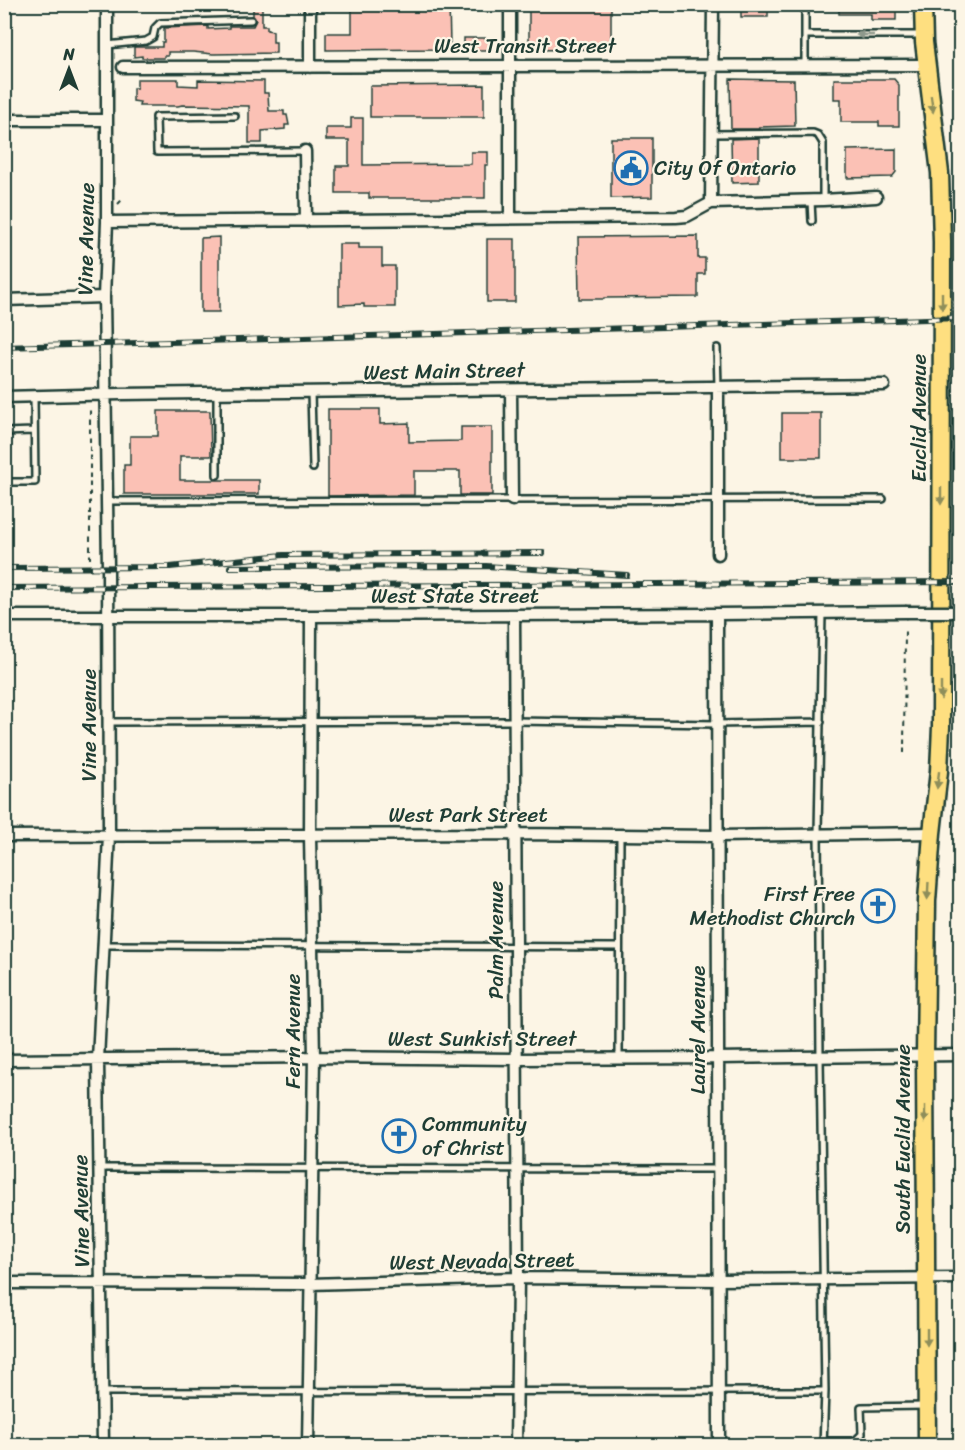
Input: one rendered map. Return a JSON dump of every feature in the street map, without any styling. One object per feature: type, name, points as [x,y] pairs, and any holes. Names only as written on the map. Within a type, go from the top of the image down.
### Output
[{"type":"main road","name":"Euclid Avenue","points":[[923,4],[927,65],[939,154],[942,231],[941,727],[932,833]]},
{"type":"main road","name":"South Euclid Avenue","points":[[927,1446],[925,1056],[927,901],[932,833]]},
{"type":"street","name":"Vine Avenue","points":[[104,1446],[98,1059],[109,835],[104,297],[107,222],[107,4]]},
{"type":"street","points":[[310,4],[310,67]]},
{"type":"street","points":[[711,203],[713,4]]},
{"type":"street","points":[[510,6],[510,218]]},
{"type":"street","name":"West Transit Street","points":[[123,66],[927,65]]},
{"type":"street","points":[[5,123],[107,120]]},
{"type":"street","points":[[305,151],[306,221]]},
{"type":"street","points":[[107,222],[676,217],[687,216],[711,203],[876,197]]},
{"type":"street","points":[[6,300],[104,297]]},
{"type":"street","name":"West Main Street","points":[[4,397],[884,385]]},
{"type":"street","points":[[718,387],[718,554]]},
{"type":"street","points":[[511,390],[512,500]]},
{"type":"street","name":"West State Street","points":[[4,616],[960,612]]},
{"type":"street","name":"Laurel Avenue","points":[[717,614],[719,1446]]},
{"type":"street","name":"Palm Avenue","points":[[514,615],[518,1278],[516,1446]]},
{"type":"street","name":"Fern Avenue","points":[[308,1446],[314,1057],[310,836],[311,616]]},
{"type":"street","name":"West Park Street","points":[[4,836],[515,834],[718,836],[932,833]]},
{"type":"street","name":"West Sunkist Street","points":[[4,1060],[314,1057],[718,1059],[960,1055]]},
{"type":"street","name":"West Nevada Street","points":[[4,1283],[310,1284],[518,1278],[720,1280],[960,1278]]},
{"type":"lane","points":[[6,4],[6,300]]},
{"type":"lane","points":[[456,4],[461,8],[510,6]]},
{"type":"lane","points":[[805,66],[806,11]]},
{"type":"lane","points":[[107,45],[146,41],[153,37],[154,28],[160,23],[251,20]]},
{"type":"lane","points":[[805,35],[924,35]]},
{"type":"lane","points":[[235,116],[156,117],[157,153],[305,151]]},
{"type":"lane","points":[[712,134],[813,133],[818,135],[823,143],[823,200]]},
{"type":"lane","points":[[811,201],[812,221]]},
{"type":"lane","points":[[717,348],[718,387]]},
{"type":"lane","points":[[311,392],[313,468]]},
{"type":"lane","points":[[217,393],[218,475]]},
{"type":"lane","points":[[4,482],[35,482],[34,396]]},
{"type":"lane","points":[[4,432],[34,431]]},
{"type":"lane","points":[[107,501],[883,499]]},
{"type":"lane","points":[[822,613],[818,834],[825,1391],[823,1443],[855,1441],[862,1434],[861,1407],[927,1406]]},
{"type":"lane","points":[[108,722],[515,721],[717,724],[820,722]]},
{"type":"lane","points":[[619,1059],[620,835]]},
{"type":"lane","points":[[104,945],[619,947]]},
{"type":"lane","points":[[100,1168],[719,1168]]},
{"type":"lane","points":[[103,1392],[825,1391]]},
{"type":"path","points":[[118,204],[124,198]]},
{"type":"path","points":[[90,408],[90,559]]},
{"type":"path","points":[[904,753],[905,629]]},
{"type":"building","points":[[253,4],[262,4],[262,26],[267,26],[267,30],[273,31],[276,53],[168,52],[168,56],[164,58],[134,57],[134,47],[162,47],[164,28],[208,26],[208,29],[253,26],[256,20],[253,16]]},
{"type":"building","points":[[352,4],[449,4],[450,44],[444,49],[326,50],[326,33],[352,33]]},
{"type":"building","points":[[529,4],[611,4],[611,49],[529,50]]},
{"type":"building","points":[[741,4],[768,4],[768,17],[741,17]]},
{"type":"building","points":[[839,4],[896,4],[896,20],[871,20],[871,14],[839,14]]},
{"type":"building","points":[[464,38],[491,38],[491,50],[464,50]]},
{"type":"building","points":[[137,79],[178,79],[178,85],[198,86],[198,80],[264,81],[264,93],[268,93],[269,111],[284,111],[289,125],[285,125],[285,129],[262,131],[262,143],[249,143],[249,106],[139,106],[140,102],[133,101],[133,88],[137,88]]},
{"type":"building","points":[[730,79],[794,80],[795,126],[731,129]]},
{"type":"building","points":[[834,79],[894,79],[899,85],[899,126],[879,126],[879,122],[841,122],[841,99],[834,99]]},
{"type":"building","points":[[484,85],[484,117],[370,117],[370,86]]},
{"type":"building","points":[[351,118],[363,118],[363,165],[471,164],[471,152],[488,152],[488,165],[485,165],[485,198],[369,198],[369,193],[336,193],[336,166],[349,166],[349,140],[326,140],[326,128],[351,128]]},
{"type":"building","name":"City Of Ontario","points":[[611,138],[652,138],[652,197],[611,198]]},
{"type":"building","points":[[759,138],[759,182],[732,183],[731,139]]},
{"type":"building","points":[[896,149],[896,172],[892,177],[847,178],[847,150]]},
{"type":"building","points":[[698,236],[698,258],[705,258],[705,274],[698,274],[698,297],[579,299],[578,237]]},
{"type":"building","points":[[219,237],[219,312],[201,312],[201,238]]},
{"type":"building","points":[[487,239],[515,239],[515,302],[487,302]]},
{"type":"building","points":[[339,244],[359,244],[359,248],[382,248],[382,266],[395,266],[395,307],[364,307],[364,304],[339,305]]},
{"type":"building","points":[[328,409],[380,409],[380,424],[409,423],[409,442],[461,441],[461,427],[492,427],[492,495],[460,495],[460,471],[414,471],[414,495],[328,496]]},
{"type":"building","points":[[158,411],[210,411],[211,456],[180,456],[180,480],[259,480],[259,494],[124,494],[124,465],[130,465],[130,436],[158,436]]},
{"type":"building","points":[[782,413],[821,413],[821,458],[782,458]]},
{"type":"railway","points":[[4,347],[960,318]]},
{"type":"railway","points":[[4,568],[170,567],[283,555],[543,553]]},
{"type":"railway","points":[[230,567],[486,566],[627,575]]},
{"type":"railway","points":[[4,588],[960,582]]},
{"type":"place","name":"City Of Ontario","points":[[631,168]]},
{"type":"place","name":"First Free Methodist Church","points":[[878,906]]},
{"type":"place","name":"Community of Christ","points":[[399,1136]]}]
